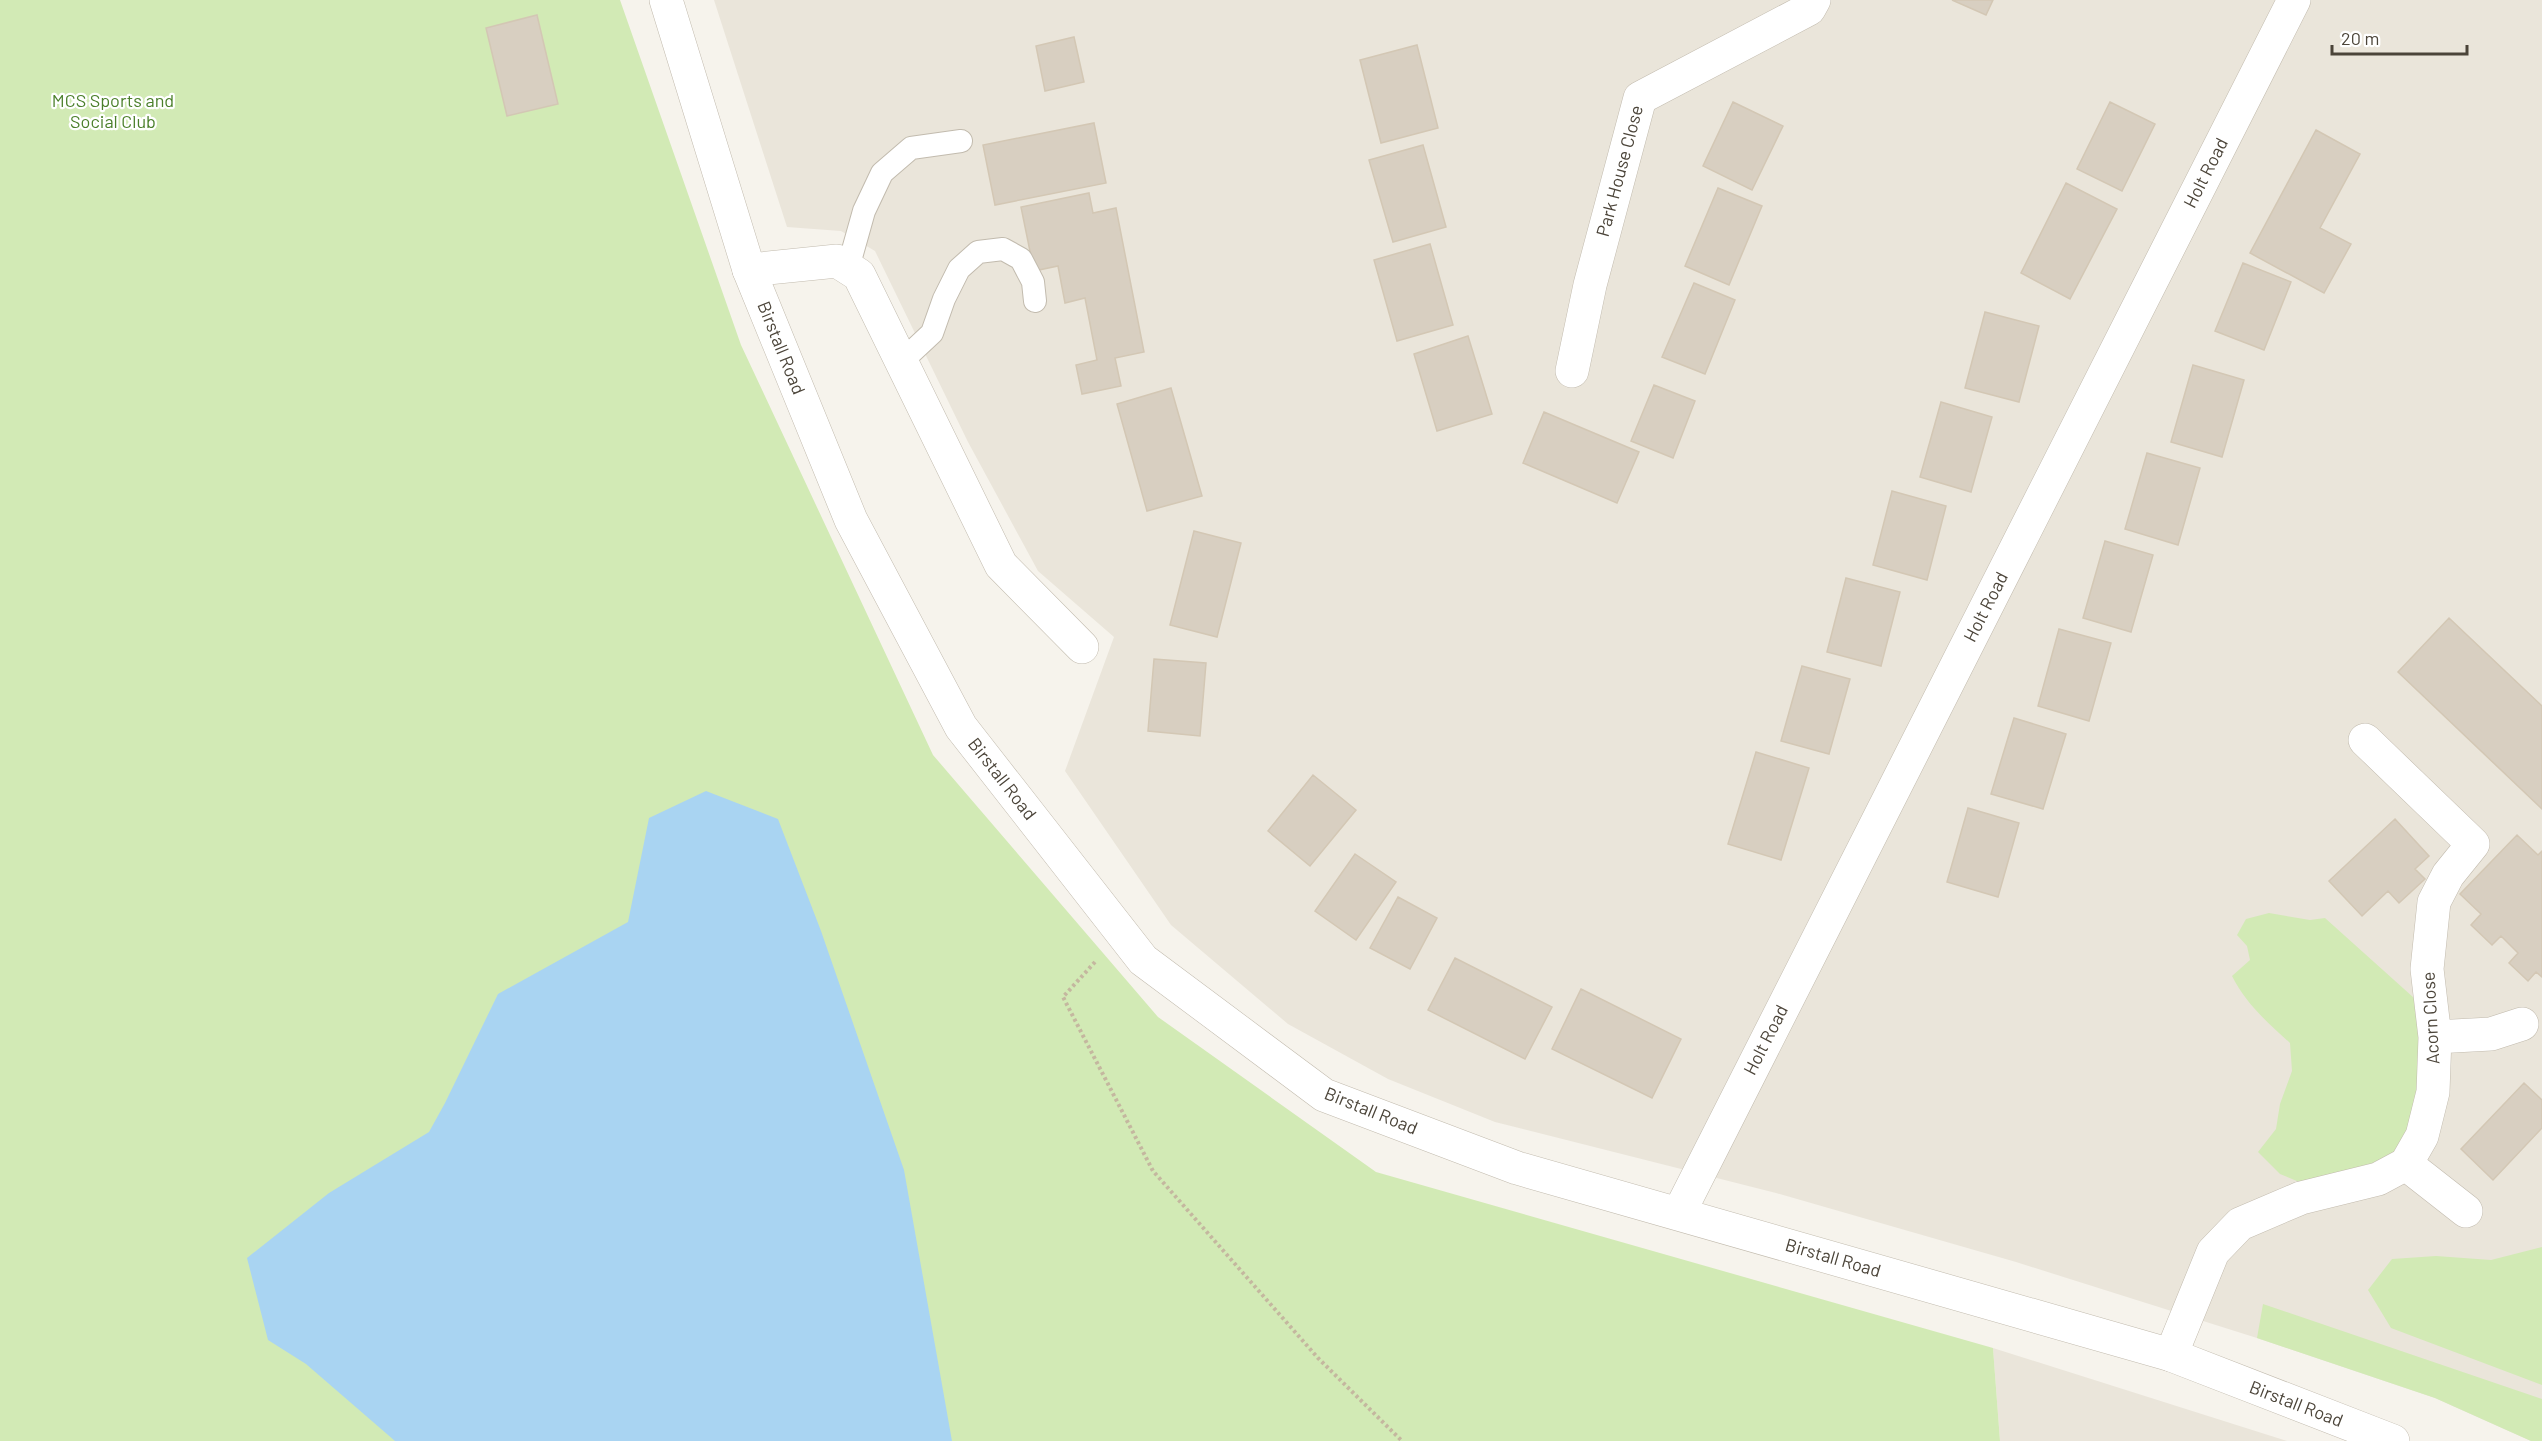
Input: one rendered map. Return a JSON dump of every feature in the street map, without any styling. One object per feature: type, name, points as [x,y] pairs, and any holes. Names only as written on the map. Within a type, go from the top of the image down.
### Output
[{"type":"street","name":"Birstall Road","points":[[666,0],[749,270],[851,520],[961,728],[1143,960],[1324,1095],[1517,1168],[2171,1356],[2393,1441]]},
{"type":"street","name":"Park House Close","points":[[1572,371],[1590,285],[1640,98],[1809,9],[1814,0]]},
{"type":"street","name":"Holt Road","points":[[1679,1214],[2294,0]]},
{"type":"street","points":[[749,270],[837,261],[859,274],[1001,565],[1082,647]]},
{"type":"street","name":"Acorn Close","points":[[2365,740],[2473,844],[2448,875],[2434,902],[2427,969],[2435,1037],[2433,1092],[2422,1136],[2406,1164]]},
{"type":"street","points":[[2435,1037],[2491,1034],[2522,1024]]},
{"type":"street","points":[[2171,1356],[2213,1252],[2241,1224],[2301,1198],[2378,1179],[2406,1164],[2466,1211]]},
{"type":"lane","points":[[848,268],[864,211],[882,173],[911,148],[961,141]]},
{"type":"lane","points":[[902,362],[932,333],[944,299],[959,269],[978,252],[1003,249],[1021,259],[1033,282],[1035,301]]},
{"type":"path","points":[[1122,933],[1063,997],[1153,1171],[1318,1358],[1402,1441]]},
{"type":"shaded area","points":[[714,0],[2542,0],[2542,1441],[2531,1441],[2435,1398],[2257,1338],[2016,1262],[1776,1193],[1495,1122],[1388,1079],[1288,1024],[1171,925],[1065,771],[1114,637],[1038,571],[968,442],[875,251],[841,231],[787,227]]},
{"type":"shaded area","points":[[1993,1348],[2287,1441],[2000,1441]]},
{"type":"green space","name":"MCS Sports and Social Club","points":[[0,0],[620,0],[741,345],[933,755],[1158,1017],[1376,1172],[1993,1348],[2000,1441],[0,1441]]},
{"type":"green space","points":[[2269,913],[2310,920],[2325,918],[2433,1015],[2406,1164],[2304,1184],[2280,1174],[2258,1152],[2276,1129],[2280,1104],[2292,1071],[2290,1043],[2251,1004],[2232,976],[2250,960],[2247,946],[2237,935],[2246,919]]},
{"type":"green space","points":[[2542,1247],[2542,1385],[2391,1328],[2368,1290],[2392,1259],[2436,1256],[2491,1260]]},
{"type":"green space","points":[[2263,1304],[2542,1399],[2542,1441],[2531,1441],[2435,1398],[2257,1338]]},
{"type":"water","points":[[706,791],[778,819],[821,931],[904,1170],[952,1441],[395,1441],[306,1364],[268,1340],[247,1258],[329,1193],[429,1132],[498,994],[628,922],[649,818]]},
{"type":"building","points":[[1952,0],[1993,0],[1986,15]]},
{"type":"building","points":[[537,15],[558,104],[507,116],[486,28]]},
{"type":"building","points":[[1074,37],[1084,82],[1045,91],[1036,46]]},
{"type":"building","points":[[1417,45],[1438,128],[1381,143],[1360,60]]},
{"type":"building","points":[[1733,102],[1783,126],[1752,190],[1703,166]]},
{"type":"building","points":[[2110,102],[2155,124],[2122,191],[2077,169]]},
{"type":"building","points":[[1094,123],[1106,183],[995,205],[983,145]]},
{"type":"building","points":[[2316,130],[2360,154],[2320,228],[2351,244],[2324,293],[2250,253]]},
{"type":"building","points":[[1423,145],[1446,227],[1393,242],[1369,160]]},
{"type":"building","points":[[2066,183],[2117,209],[2070,299],[2021,273]]},
{"type":"building","points":[[1718,188],[1762,206],[1729,285],[1685,266]]},
{"type":"building","points":[[1089,193],[1093,213],[1116,208],[1144,352],[1115,358],[1121,386],[1082,394],[1076,365],[1097,360],[1085,298],[1065,303],[1058,266],[1034,271],[1021,207]]},
{"type":"building","points":[[1430,244],[1453,325],[1397,341],[1374,260]]},
{"type":"building","points":[[2243,263],[2291,282],[2264,350],[2215,331]]},
{"type":"building","points":[[1694,283],[1735,300],[1705,374],[1662,357]]},
{"type":"building","points":[[1985,312],[2039,326],[2019,402],[1965,388]]},
{"type":"building","points":[[1468,336],[1492,414],[1437,431],[1414,354]]},
{"type":"building","points":[[2193,365],[2244,380],[2222,457],[2171,442]]},
{"type":"building","points":[[1654,385],[1695,401],[1673,458],[1631,441]]},
{"type":"building","points":[[1171,388],[1202,496],[1147,511],[1117,404]]},
{"type":"building","points":[[1941,402],[1992,417],[1971,492],[1920,477]]},
{"type":"building","points":[[1544,412],[1639,452],[1617,503],[1523,463]]},
{"type":"building","points":[[2147,453],[2200,468],[2178,545],[2125,529]]},
{"type":"building","points":[[1892,491],[1946,506],[1927,580],[1873,565]]},
{"type":"building","points":[[1194,531],[1241,543],[1217,637],[1170,625]]},
{"type":"building","points":[[2105,541],[2153,555],[2131,632],[2083,618]]},
{"type":"building","points":[[1846,578],[1900,592],[1881,666],[1827,652]]},
{"type":"building","points":[[2449,618],[2542,706],[2542,809],[2398,672]]},
{"type":"building","points":[[2059,629],[2111,643],[2089,721],[2038,706]]},
{"type":"building","points":[[1154,659],[1206,663],[1200,736],[1148,731]]},
{"type":"building","points":[[1802,666],[1850,679],[1829,754],[1781,741]]},
{"type":"building","points":[[2014,718],[2066,734],[2043,809],[1991,794]]},
{"type":"building","points":[[1756,752],[1809,768],[1781,860],[1728,844]]},
{"type":"building","points":[[1313,775],[1356,810],[1310,866],[1268,831]]},
{"type":"building","points":[[1968,808],[2019,823],[1998,897],[1947,882]]},
{"type":"building","points":[[2395,819],[2429,856],[2415,869],[2425,879],[2399,903],[2388,891],[2362,916],[2329,881]]},
{"type":"building","points":[[2517,835],[2538,855],[2542,851],[2542,977],[2536,972],[2528,981],[2509,963],[2518,953],[2501,936],[2492,945],[2471,925],[2481,914],[2460,894]]},
{"type":"building","points":[[1355,854],[1396,882],[1356,940],[1315,911]]},
{"type":"building","points":[[1398,897],[1437,918],[1410,969],[1370,948]]},
{"type":"building","points":[[1455,958],[1552,1007],[1525,1059],[1428,1010]]},
{"type":"building","points":[[1581,989],[1681,1039],[1652,1098],[1552,1049]]},
{"type":"building","points":[[2524,1083],[2542,1100],[2542,1128],[2493,1180],[2461,1149]]}]
